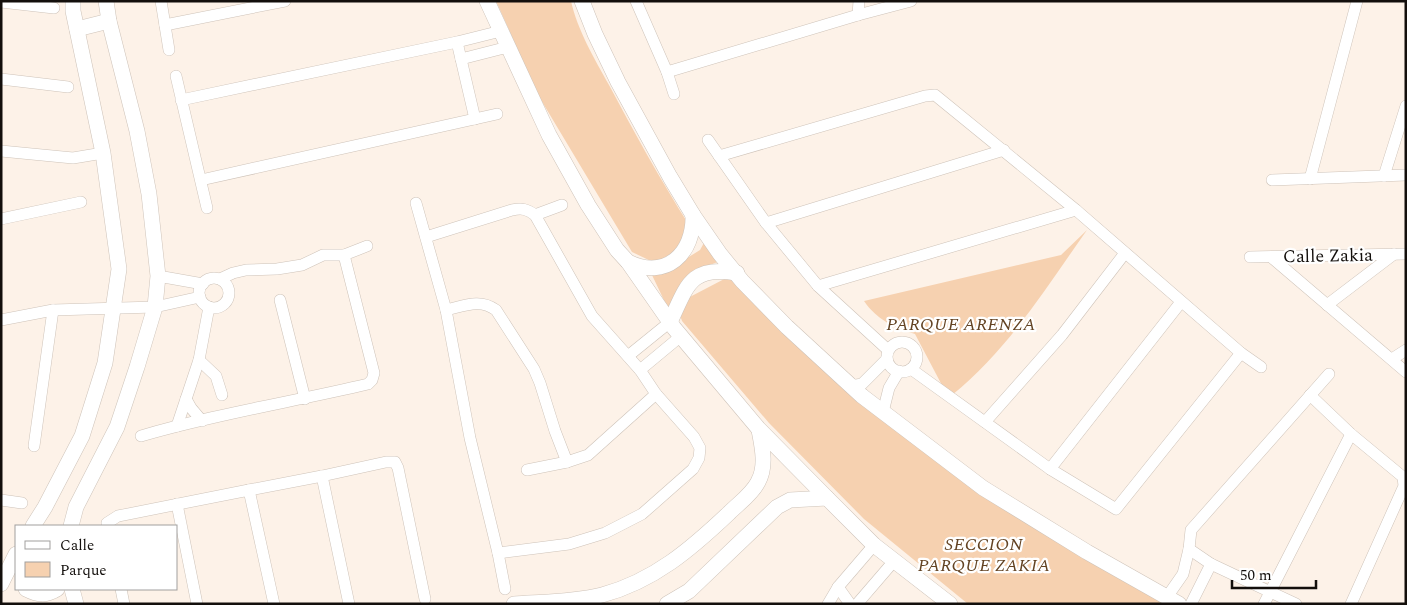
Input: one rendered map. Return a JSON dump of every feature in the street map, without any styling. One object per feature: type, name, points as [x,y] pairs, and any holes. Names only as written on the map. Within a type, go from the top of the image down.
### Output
[{"type":"street","points":[[34,525],[82,436],[104,363],[114,310],[119,269],[103,153],[73,11],[73,1]]},
{"type":"street","points":[[71,525],[76,507],[117,427],[155,307],[158,276],[149,194],[137,131],[106,1]]},
{"type":"street","points":[[161,1],[169,50]]},
{"type":"street","points":[[165,25],[285,1]]},
{"type":"street","points":[[487,1],[548,135],[588,205],[617,250],[628,262],[670,322],[758,428],[827,498],[874,545],[950,604]]},
{"type":"street","points":[[582,1],[595,34],[618,82],[693,215],[720,254],[742,281],[787,327],[883,412],[983,488],[1087,552],[1173,600],[1183,574],[1189,550],[1191,530],[1329,374]]},
{"type":"street","points":[[636,1],[668,72],[674,94]]},
{"type":"street","points":[[858,15],[859,1]]},
{"type":"street","points":[[1310,179],[1357,1]]},
{"type":"street","points":[[1,2],[54,8]]},
{"type":"street","points":[[668,72],[858,15],[909,2]]},
{"type":"street","points":[[77,29],[110,22]]},
{"type":"street","points":[[181,100],[501,31]]},
{"type":"street","points":[[457,42],[476,119]]},
{"type":"street","points":[[461,59],[508,47]]},
{"type":"street","points":[[176,76],[207,208]]},
{"type":"street","points":[[1,78],[68,87]]},
{"type":"street","points":[[720,156],[925,96],[935,95],[1076,210],[1241,353],[1262,367]]},
{"type":"street","points":[[1384,176],[1406,106]]},
{"type":"street","points":[[201,180],[497,114]]},
{"type":"street","points":[[708,140],[766,223],[818,286],[887,354],[889,365],[894,369],[905,370],[985,422],[1050,469],[1116,509],[1241,353]]},
{"type":"street","points":[[766,223],[1004,150]]},
{"type":"street","points":[[1,151],[73,158],[103,153]]},
{"type":"street","points":[[1272,180],[1406,175]]},
{"type":"street","points":[[1,219],[81,202]]},
{"type":"street","points":[[416,203],[446,310],[470,438],[505,590]]},
{"type":"street","points":[[535,216],[562,205]]},
{"type":"street","points":[[426,237],[520,208],[528,210],[535,216],[592,316],[640,370],[656,394],[694,437],[700,448],[699,458],[693,469],[642,514],[605,532],[569,544],[498,553]]},
{"type":"street","points":[[818,286],[1076,210]]},
{"type":"street","points":[[628,262],[645,268],[664,266],[675,261],[686,249],[692,235],[693,215]]},
{"type":"street","points":[[220,279],[227,285],[230,294],[226,302],[218,308],[209,307],[203,303],[200,297],[200,290],[203,284],[210,278],[220,279],[233,273],[302,265],[323,256],[344,255],[367,246]]},
{"type":"street","points":[[985,422],[1062,335],[1125,254]]},
{"type":"street","points":[[1326,305],[1400,254]]},
{"type":"street","name":"Calle Zakia","points":[[1250,257],[1400,254]]},
{"type":"street","points":[[141,436],[202,420],[368,384],[372,380],[374,373],[344,255]]},
{"type":"street","points":[[1271,257],[1406,372]]},
{"type":"street","points":[[628,356],[670,322],[684,290],[699,276],[711,272],[737,273]]},
{"type":"street","points":[[158,276],[203,284]]},
{"type":"street","points":[[1,320],[53,310],[114,310],[155,307],[200,297]]},
{"type":"street","points":[[280,300],[305,399]]},
{"type":"street","points":[[1050,469],[1181,302]]},
{"type":"street","points":[[446,310],[481,303],[488,304],[496,310],[534,369],[555,431],[568,462]]},
{"type":"street","points":[[177,426],[199,360],[209,307]]},
{"type":"street","points":[[34,446],[53,310]]},
{"type":"street","points":[[640,370],[681,336]]},
{"type":"street","points":[[852,386],[862,384],[897,342],[909,343],[916,352],[915,364],[905,370],[889,388],[883,412]]},
{"type":"street","points":[[1392,359],[1406,350]]},
{"type":"street","points":[[199,360],[216,376],[222,395]]},
{"type":"street","points":[[527,470],[588,456],[656,394]]},
{"type":"street","points":[[1310,395],[1351,434],[1403,477],[1404,486],[1351,604]]},
{"type":"street","points":[[186,399],[202,420]]},
{"type":"street","points":[[514,604],[601,595],[632,584],[664,568],[709,532],[758,482],[762,466],[763,449],[758,428]]},
{"type":"street","points":[[1264,604],[1351,434]]},
{"type":"street","points":[[108,525],[107,523],[118,516],[386,462],[394,462],[398,468],[425,598]]},
{"type":"street","points":[[322,476],[349,604]]},
{"type":"street","points":[[249,490],[274,604]]},
{"type":"street","points":[[667,604],[689,591],[777,507],[790,500],[827,498]]},
{"type":"street","points":[[1,500],[22,503]]},
{"type":"street","points":[[177,504],[197,604]]},
{"type":"street","points":[[828,604],[838,587],[874,545]]},
{"type":"street","points":[[1189,550],[1211,564],[1296,604]]},
{"type":"street","points":[[857,604],[894,561]]},
{"type":"street","points":[[1191,604],[1211,564]]},
{"type":"street","points":[[1,584],[14,565]]},
{"type":"street","points":[[838,587],[850,604]]},
{"type":"street","points":[[28,590],[37,594],[47,595],[55,590]]},
{"type":"street","points":[[72,590],[76,604]]},
{"type":"street","points":[[121,590],[124,604]]},
{"type":"green space","points":[[496,1],[571,1],[592,55],[689,225],[681,248],[655,263],[632,252],[538,95]]},
{"type":"green space","name":"PARQUE ARENZA","points":[[1087,230],[1008,339],[972,378],[952,395],[945,391],[915,334],[887,322],[869,308],[864,301],[1061,255]]},
{"type":"green space","points":[[705,241],[723,260],[707,266],[672,317],[652,275],[660,275],[700,250]]},
{"type":"green space","name":"SECCION PARQUE ZAKIA","points":[[730,276],[982,496],[1175,604],[968,604],[864,519],[769,423],[682,321],[678,309],[684,300]]}]
